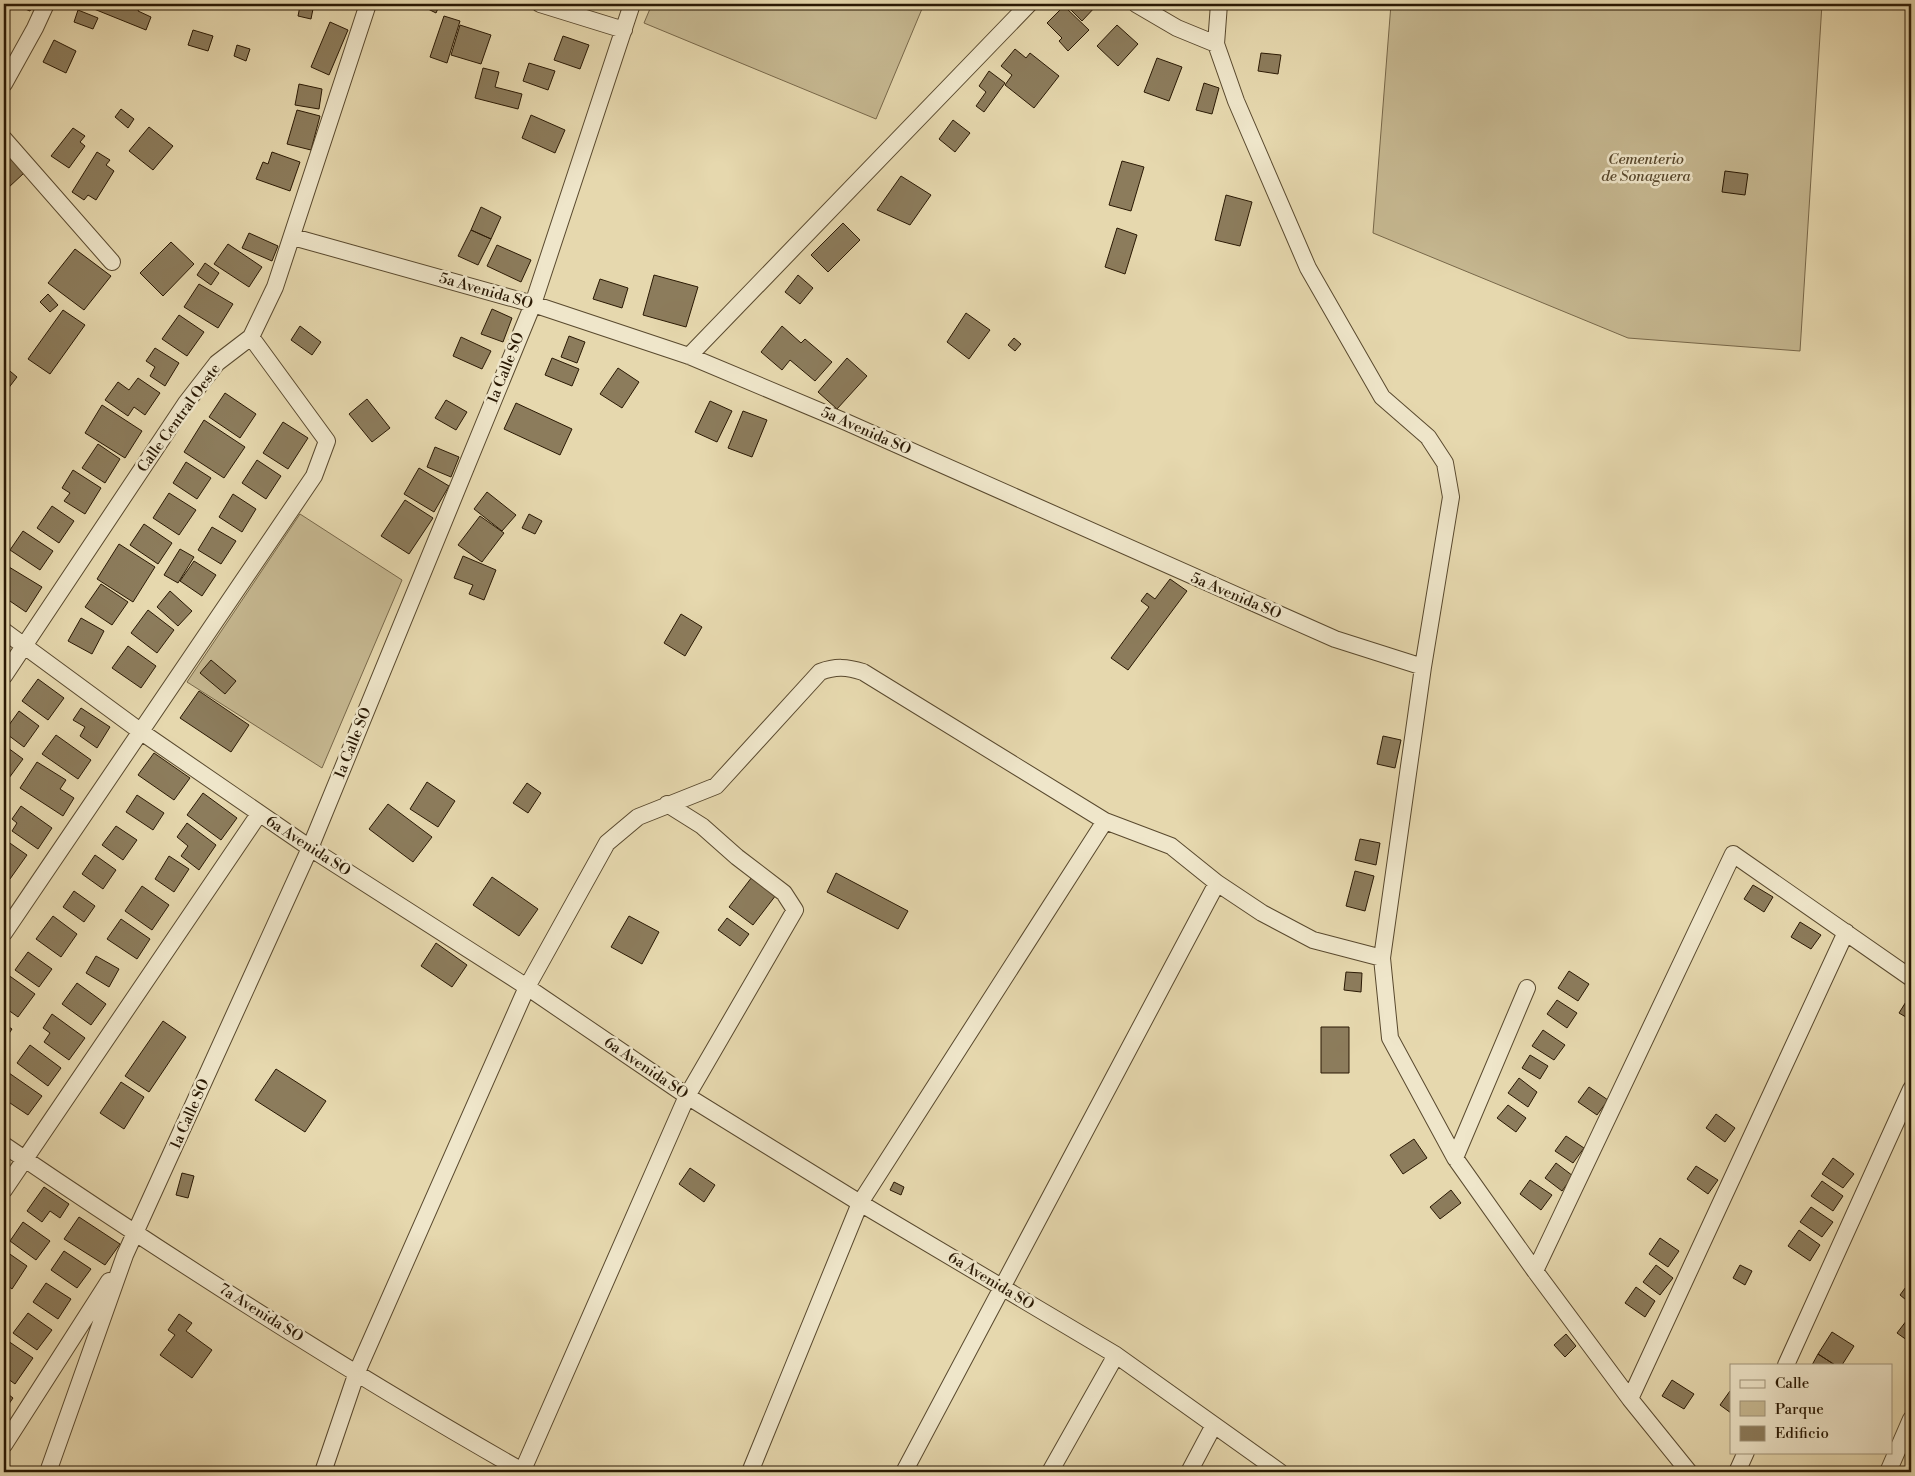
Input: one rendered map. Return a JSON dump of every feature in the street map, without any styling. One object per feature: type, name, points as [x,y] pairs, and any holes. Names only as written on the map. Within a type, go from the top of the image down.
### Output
[{"type":"street","points":[[4,84],[36,28],[46,4]]},
{"type":"street","name":"Calle Central Oeste","points":[[4,676],[186,403],[217,363],[251,337],[275,287],[293,237],[368,4]]},
{"type":"street","points":[[540,4],[624,30]]},
{"type":"street","name":"1a Calle SO","points":[[48,1472],[125,1255],[136,1235],[310,848],[533,304],[632,4]]},
{"type":"street","points":[[689,356],[1029,4]]},
{"type":"street","points":[[1136,4],[1177,28],[1216,44]]},
{"type":"street","points":[[1219,4],[1216,44],[1236,101],[1308,268],[1382,398],[1428,437],[1445,464],[1451,497],[1423,667],[1382,958],[1390,1038],[1455,1158],[1535,1271],[1630,1399],[1689,1472]]},
{"type":"street","points":[[4,139],[112,262]]},
{"type":"street","name":"5a Avenida SO","points":[[293,237],[533,304],[689,356],[846,422],[1325,635],[1423,667]]},
{"type":"street","points":[[4,933],[314,476],[327,441],[251,337]]},
{"type":"street","name":"6a Avenida SO","points":[[4,631],[140,731],[259,814],[527,987],[686,1096],[860,1203],[1116,1355],[1280,1472]]},
{"type":"street","points":[[323,1472],[356,1372],[527,987],[607,843],[638,817],[716,786],[820,672],[833,667],[847,667],[863,672],[1105,821],[1171,846],[1217,883],[1262,913],[1314,940],[1382,958]]},
{"type":"street","points":[[523,1472],[686,1096],[795,910],[784,892],[737,857],[702,826],[667,804]]},
{"type":"street","points":[[4,1190],[259,814]]},
{"type":"street","points":[[750,1472],[860,1203],[1105,821]]},
{"type":"street","points":[[1535,1271],[1734,854],[1911,978]]},
{"type":"street","points":[[904,1472],[1217,883]]},
{"type":"street","points":[[1630,1399],[1846,932]]},
{"type":"street","points":[[1455,1158],[1527,988]]},
{"type":"street","points":[[1786,1364],[1911,1089]]},
{"type":"street","name":"7a Avenida SO","points":[[4,1145],[136,1235],[356,1372],[523,1472]]},
{"type":"street","points":[[4,1445],[125,1255]]},
{"type":"street","points":[[1050,1472],[1116,1355]]},
{"type":"street","points":[[1888,1472],[1911,1419]]},
{"type":"street","points":[[1189,1472],[1214,1425]]},
{"type":"street","points":[[1737,1472],[1745,1454]]},
{"type":"green space","points":[[652,4],[924,4],[876,119],[644,23]]},
{"type":"green space","name":"Cementerio de Sonaguera","points":[[1391,4],[1822,4],[1800,351],[1628,338],[1373,233]]},
{"type":"green space","points":[[300,514],[402,580],[322,768],[187,682]]},
{"type":"building","points":[[13,4],[33,4],[30,11]]},
{"type":"building","points":[[90,4],[141,4],[138,11],[151,17],[146,30],[89,7]]},
{"type":"building","points":[[418,4],[440,4],[436,13]]},
{"type":"building","points":[[1065,4],[1096,4],[1097,5],[1082,21]]},
{"type":"building","points":[[300,6],[313,9],[311,19],[298,16]]},
{"type":"building","points":[[1064,6],[1089,30],[1068,51],[1059,41],[1062,38],[1047,23]]},
{"type":"building","points":[[78,10],[98,18],[93,29],[74,22]]},
{"type":"building","points":[[444,16],[460,21],[447,63],[430,57]]},
{"type":"building","points":[[330,22],[348,30],[329,75],[311,67]]},
{"type":"building","points":[[460,25],[491,35],[481,64],[451,55]]},
{"type":"building","points":[[1117,25],[1138,44],[1118,66],[1097,46]]},
{"type":"building","points":[[193,30],[213,36],[208,51],[188,45]]},
{"type":"building","points":[[563,36],[589,45],[580,69],[554,60]]},
{"type":"building","points":[[54,40],[76,51],[66,73],[43,62]]},
{"type":"building","points":[[237,45],[250,49],[246,61],[234,56]]},
{"type":"building","points":[[1015,49],[1026,58],[1030,53],[1059,76],[1034,108],[1005,85],[1012,75],[1001,66]]},
{"type":"building","points":[[1261,53],[1281,55],[1278,74],[1258,71]]},
{"type":"building","points":[[1157,58],[1182,67],[1169,101],[1144,92]]},
{"type":"building","points":[[529,63],[555,71],[548,90],[523,81]]},
{"type":"building","points":[[483,68],[499,72],[495,87],[522,94],[518,109],[475,98]]},
{"type":"building","points":[[989,71],[1005,83],[984,112],[976,106],[986,92],[979,86]]},
{"type":"building","points":[[1204,83],[1219,88],[1212,114],[1196,110]]},
{"type":"building","points":[[299,84],[322,89],[319,109],[295,105]]},
{"type":"building","points":[[121,109],[134,119],[128,128],[115,117]]},
{"type":"building","points":[[297,110],[320,116],[311,150],[287,144]]},
{"type":"building","points":[[531,115],[565,130],[555,153],[522,138]]},
{"type":"building","points":[[953,120],[970,133],[955,152],[939,139]]},
{"type":"building","points":[[149,127],[173,146],[153,170],[129,151]]},
{"type":"building","points":[[73,128],[85,136],[80,142],[85,146],[69,168],[51,156]]},
{"type":"building","points":[[4,149],[24,173],[8,188],[4,183]]},
{"type":"building","points":[[97,152],[110,160],[106,165],[114,171],[96,200],[88,195],[84,200],[72,192]]},
{"type":"building","points":[[272,152],[300,162],[290,191],[256,179],[263,162],[268,164]]},
{"type":"building","points":[[1122,161],[1144,167],[1131,211],[1109,205]]},
{"type":"building","points":[[1725,171],[1748,174],[1745,195],[1722,192]]},
{"type":"building","points":[[901,176],[931,195],[910,225],[877,210]]},
{"type":"building","points":[[1226,195],[1252,202],[1240,246],[1215,240]]},
{"type":"building","points":[[481,207],[501,217],[491,239],[471,230]]},
{"type":"building","points":[[843,223],[860,240],[828,272],[811,255]]},
{"type":"building","points":[[1117,228],[1137,235],[1125,274],[1105,267]]},
{"type":"building","points":[[471,230],[491,239],[478,265],[458,256]]},
{"type":"building","points":[[249,233],[278,246],[272,261],[242,248]]},
{"type":"building","points":[[171,242],[194,264],[163,296],[140,273]]},
{"type":"building","points":[[228,244],[262,267],[249,287],[214,264]]},
{"type":"building","points":[[497,245],[531,260],[521,282],[487,266]]},
{"type":"building","points":[[75,249],[111,276],[84,310],[48,283]]},
{"type":"building","points":[[205,263],[219,273],[211,285],[197,275]]},
{"type":"building","points":[[654,275],[698,287],[686,327],[643,315]]},
{"type":"building","points":[[798,275],[813,288],[800,304],[785,292]]},
{"type":"building","points":[[600,279],[628,288],[622,308],[593,299]]},
{"type":"building","points":[[199,284],[233,304],[218,328],[184,307]]},
{"type":"building","points":[[48,294],[58,305],[50,312],[40,302]]},
{"type":"building","points":[[492,309],[512,318],[503,342],[481,334]]},
{"type":"building","points":[[63,310],[85,325],[50,374],[28,359]]},
{"type":"building","points":[[966,313],[990,330],[969,359],[947,342]]},
{"type":"building","points":[[179,315],[204,332],[187,356],[162,339]]},
{"type":"building","points":[[300,326],[321,342],[312,355],[291,340]]},
{"type":"building","points":[[782,326],[801,343],[805,339],[832,362],[815,381],[790,360],[782,370],[761,352]]},
{"type":"building","points":[[569,336],[585,342],[577,363],[561,357]]},
{"type":"building","points":[[461,337],[491,351],[482,369],[453,356]]},
{"type":"building","points":[[1014,338],[1021,344],[1015,351],[1008,345]]},
{"type":"building","points":[[155,348],[179,363],[165,386],[150,376],[155,367],[146,361]]},
{"type":"building","points":[[552,358],[579,369],[572,386],[545,375]]},
{"type":"building","points":[[847,358],[867,376],[837,409],[818,392]]},
{"type":"building","points":[[4,366],[17,377],[4,394]]},
{"type":"building","points":[[618,368],[639,382],[622,408],[600,394]]},
{"type":"building","points":[[138,378],[160,393],[145,415],[134,407],[128,416],[105,400],[118,382],[129,390]]},
{"type":"building","points":[[225,393],[256,414],[240,438],[209,417]]},
{"type":"building","points":[[367,399],[390,428],[372,442],[349,414]]},
{"type":"building","points":[[446,400],[467,412],[456,430],[435,418]]},
{"type":"building","points":[[710,401],[732,411],[717,442],[695,432]]},
{"type":"building","points":[[516,403],[572,429],[560,455],[504,429]]},
{"type":"building","points":[[102,405],[142,431],[125,458],[85,433]]},
{"type":"building","points":[[743,411],[767,420],[752,457],[728,448]]},
{"type":"building","points":[[204,420],[245,447],[224,478],[184,452]]},
{"type":"building","points":[[283,422],[308,438],[288,469],[263,453]]},
{"type":"building","points":[[98,444],[120,459],[105,483],[82,468]]},
{"type":"building","points":[[435,447],[459,457],[451,477],[427,467]]},
{"type":"building","points":[[257,460],[281,476],[266,499],[242,483]]},
{"type":"building","points":[[186,462],[211,478],[197,499],[173,483]]},
{"type":"building","points":[[419,468],[449,486],[434,512],[404,494]]},
{"type":"building","points":[[73,470],[101,488],[85,514],[64,501],[70,493],[62,488]]},
{"type":"building","points":[[487,492],[516,515],[502,531],[474,509]]},
{"type":"building","points":[[169,493],[196,510],[179,535],[153,518]]},
{"type":"building","points":[[233,494],[256,509],[242,532],[219,517]]},
{"type":"building","points":[[405,500],[433,518],[409,554],[381,536]]},
{"type":"building","points":[[52,506],[74,521],[59,543],[37,528]]},
{"type":"building","points":[[529,514],[542,521],[535,534],[522,528]]},
{"type":"building","points":[[480,516],[504,533],[482,562],[458,545]]},
{"type":"building","points":[[144,524],[172,543],[158,564],[130,545]]},
{"type":"building","points":[[212,527],[236,541],[221,564],[198,550]]},
{"type":"building","points":[[23,531],[53,551],[40,570],[10,550]]},
{"type":"building","points":[[119,544],[155,567],[133,602],[97,579]]},
{"type":"building","points":[[180,549],[194,557],[178,583],[164,575]]},
{"type":"building","points":[[463,556],[496,570],[484,600],[469,594],[473,585],[454,578]]},
{"type":"building","points":[[194,561],[216,575],[202,596],[180,581]]},
{"type":"building","points":[[9,567],[42,587],[26,612],[4,597],[4,575]]},
{"type":"building","points":[[1170,579],[1187,591],[1128,670],[1111,658],[1149,607],[1141,601],[1147,593],[1155,599]]},
{"type":"building","points":[[101,584],[128,602],[112,625],[85,607]]},
{"type":"building","points":[[170,591],[192,611],[178,626],[157,607]]},
{"type":"building","points":[[148,610],[174,630],[157,653],[131,633]]},
{"type":"building","points":[[681,614],[702,627],[685,656],[664,643]]},
{"type":"building","points":[[81,618],[104,631],[92,654],[68,641]]},
{"type":"building","points":[[128,646],[156,666],[141,688],[112,668]]},
{"type":"building","points":[[211,660],[236,681],[225,694],[200,673]]},
{"type":"building","points":[[38,679],[64,698],[48,720],[22,701]]},
{"type":"building","points":[[199,691],[249,725],[231,752],[180,718]]},
{"type":"building","points":[[81,708],[110,727],[97,748],[80,736],[85,727],[73,720]]},
{"type":"building","points":[[19,711],[39,726],[24,747],[4,732]]},
{"type":"building","points":[[56,735],[91,760],[78,779],[42,754]]},
{"type":"building","points":[[1383,736],[1401,740],[1395,768],[1377,764]]},
{"type":"building","points":[[4,745],[23,759],[9,778],[4,774]]},
{"type":"building","points":[[154,753],[190,778],[174,800],[138,775]]},
{"type":"building","points":[[37,762],[66,780],[60,789],[74,798],[63,816],[20,788]]},
{"type":"building","points":[[427,782],[455,801],[438,827],[410,809]]},
{"type":"building","points":[[527,783],[541,793],[528,813],[513,803]]},
{"type":"building","points":[[203,793],[237,818],[221,840],[187,815]]},
{"type":"building","points":[[137,795],[164,813],[153,830],[126,812]]},
{"type":"building","points":[[388,804],[432,837],[413,862],[369,829]]},
{"type":"building","points":[[21,806],[52,828],[38,849],[12,831],[17,823],[12,819]]},
{"type":"building","points":[[187,823],[216,845],[199,870],[181,856],[188,846],[177,837]]},
{"type":"building","points":[[116,826],[137,840],[123,860],[102,845]]},
{"type":"building","points":[[4,839],[27,855],[10,879],[4,875]]},
{"type":"building","points":[[1360,839],[1380,843],[1376,865],[1355,860]]},
{"type":"building","points":[[95,855],[116,870],[103,889],[82,874]]},
{"type":"building","points":[[169,856],[189,869],[174,892],[155,879]]},
{"type":"building","points":[[1355,871],[1374,876],[1365,911],[1346,906]]},
{"type":"building","points":[[836,873],[908,911],[898,929],[827,892]]},
{"type":"building","points":[[492,877],[538,909],[519,936],[473,905]]},
{"type":"building","points":[[752,877],[776,895],[753,925],[729,907]]},
{"type":"building","points":[[1753,885],[1773,897],[1764,912],[1744,899]]},
{"type":"building","points":[[142,886],[169,905],[152,930],[125,911]]},
{"type":"building","points":[[74,891],[95,906],[84,922],[63,907]]},
{"type":"building","points":[[53,916],[77,934],[61,957],[36,939]]},
{"type":"building","points":[[629,916],[659,932],[642,964],[611,947]]},
{"type":"building","points":[[727,918],[749,934],[740,946],[718,930]]},
{"type":"building","points":[[121,919],[150,939],[137,959],[107,939]]},
{"type":"building","points":[[1800,922],[1821,935],[1811,949],[1791,937]]},
{"type":"building","points":[[436,943],[467,965],[452,987],[421,966]]},
{"type":"building","points":[[28,952],[52,969],[39,987],[15,970]]},
{"type":"building","points":[[96,956],[119,969],[109,987],[86,973]]},
{"type":"building","points":[[1569,971],[1589,984],[1578,1001],[1558,988]]},
{"type":"building","points":[[4,972],[35,994],[18,1017],[4,1007]]},
{"type":"building","points":[[1346,972],[1362,973],[1361,992],[1344,990]]},
{"type":"building","points":[[77,983],[106,1004],[91,1025],[62,1004]]},
{"type":"building","points":[[1909,997],[1911,998],[1911,1020],[1899,1013]]},
{"type":"building","points":[[1557,1000],[1577,1013],[1567,1028],[1547,1014]]},
{"type":"building","points":[[52,1014],[85,1038],[69,1060],[44,1042],[50,1033],[43,1028]]},
{"type":"building","points":[[163,1021],[186,1037],[149,1092],[125,1076]]},
{"type":"building","points":[[4,1024],[12,1029],[4,1041]]},
{"type":"building","points":[[1321,1027],[1349,1027],[1349,1073],[1321,1073]]},
{"type":"building","points":[[1543,1030],[1565,1045],[1554,1060],[1532,1046]]},
{"type":"building","points":[[30,1045],[61,1068],[48,1086],[17,1063]]},
{"type":"building","points":[[1530,1055],[1548,1066],[1540,1079],[1522,1068]]},
{"type":"building","points":[[276,1069],[326,1101],[305,1132],[255,1100]]},
{"type":"building","points":[[9,1073],[42,1096],[28,1115],[4,1099],[4,1081]]},
{"type":"building","points":[[1519,1078],[1537,1092],[1528,1107],[1508,1093]]},
{"type":"building","points":[[121,1082],[144,1097],[124,1129],[100,1113]]},
{"type":"building","points":[[1589,1087],[1608,1100],[1597,1115],[1578,1102]]},
{"type":"building","points":[[1508,1105],[1526,1118],[1516,1132],[1497,1118]]},
{"type":"building","points":[[1716,1114],[1735,1128],[1725,1142],[1706,1128]]},
{"type":"building","points":[[1566,1136],[1584,1148],[1573,1163],[1555,1151]]},
{"type":"building","points":[[1414,1139],[1427,1158],[1403,1174],[1390,1155]]},
{"type":"building","points":[[1833,1158],[1854,1174],[1843,1188],[1822,1174]]},
{"type":"building","points":[[1556,1163],[1573,1176],[1562,1191],[1545,1178]]},
{"type":"building","points":[[1696,1166],[1718,1180],[1708,1194],[1687,1179]]},
{"type":"building","points":[[690,1168],[715,1185],[704,1202],[679,1184]]},
{"type":"building","points":[[182,1173],[194,1176],[188,1198],[176,1195]]},
{"type":"building","points":[[1530,1180],[1552,1195],[1541,1210],[1520,1194]]},
{"type":"building","points":[[1822,1181],[1843,1196],[1833,1211],[1811,1196]]},
{"type":"building","points":[[894,1182],[904,1187],[901,1195],[890,1190]]},
{"type":"building","points":[[44,1187],[69,1204],[60,1218],[50,1211],[42,1222],[27,1211]]},
{"type":"building","points":[[1451,1190],[1461,1203],[1440,1219],[1430,1207]]},
{"type":"building","points":[[1811,1207],[1833,1222],[1822,1237],[1800,1222]]},
{"type":"building","points":[[79,1217],[120,1244],[105,1265],[64,1239]]},
{"type":"building","points":[[23,1222],[50,1241],[36,1260],[10,1241]]},
{"type":"building","points":[[1799,1230],[1820,1245],[1810,1261],[1788,1246]]},
{"type":"building","points":[[1660,1238],[1679,1251],[1668,1267],[1649,1254]]},
{"type":"building","points":[[4,1250],[27,1266],[12,1289],[4,1283]]},
{"type":"building","points":[[64,1251],[91,1269],[77,1288],[51,1270]]},
{"type":"building","points":[[1656,1265],[1673,1278],[1660,1295],[1643,1282]]},
{"type":"building","points":[[1740,1265],[1752,1271],[1745,1285],[1733,1278]]},
{"type":"building","points":[[1911,1280],[1911,1304],[1900,1295]]},
{"type":"building","points":[[46,1283],[71,1299],[58,1319],[33,1302]]},
{"type":"building","points":[[1636,1287],[1655,1301],[1645,1317],[1625,1303]]},
{"type":"building","points":[[28,1313],[52,1330],[37,1350],[13,1333]]},
{"type":"building","points":[[179,1314],[192,1323],[186,1331],[212,1350],[192,1378],[160,1355],[175,1335],[168,1330]]},
{"type":"building","points":[[1907,1320],[1911,1323],[1911,1343],[1897,1333]]},
{"type":"building","points":[[1832,1332],[1854,1346],[1843,1364],[1833,1364],[1818,1354]]},
{"type":"building","points":[[1566,1334],[1576,1346],[1565,1357],[1554,1345]]},
{"type":"building","points":[[8,1341],[33,1358],[15,1384],[4,1376],[4,1348]]},
{"type":"building","points":[[1818,1354],[1833,1364],[1813,1364]]},
{"type":"building","points":[[1672,1380],[1694,1394],[1684,1409],[1662,1396]]},
{"type":"building","points":[[4,1391],[13,1398],[4,1411]]},
{"type":"building","points":[[1730,1391],[1730,1412],[1720,1405]]}]
